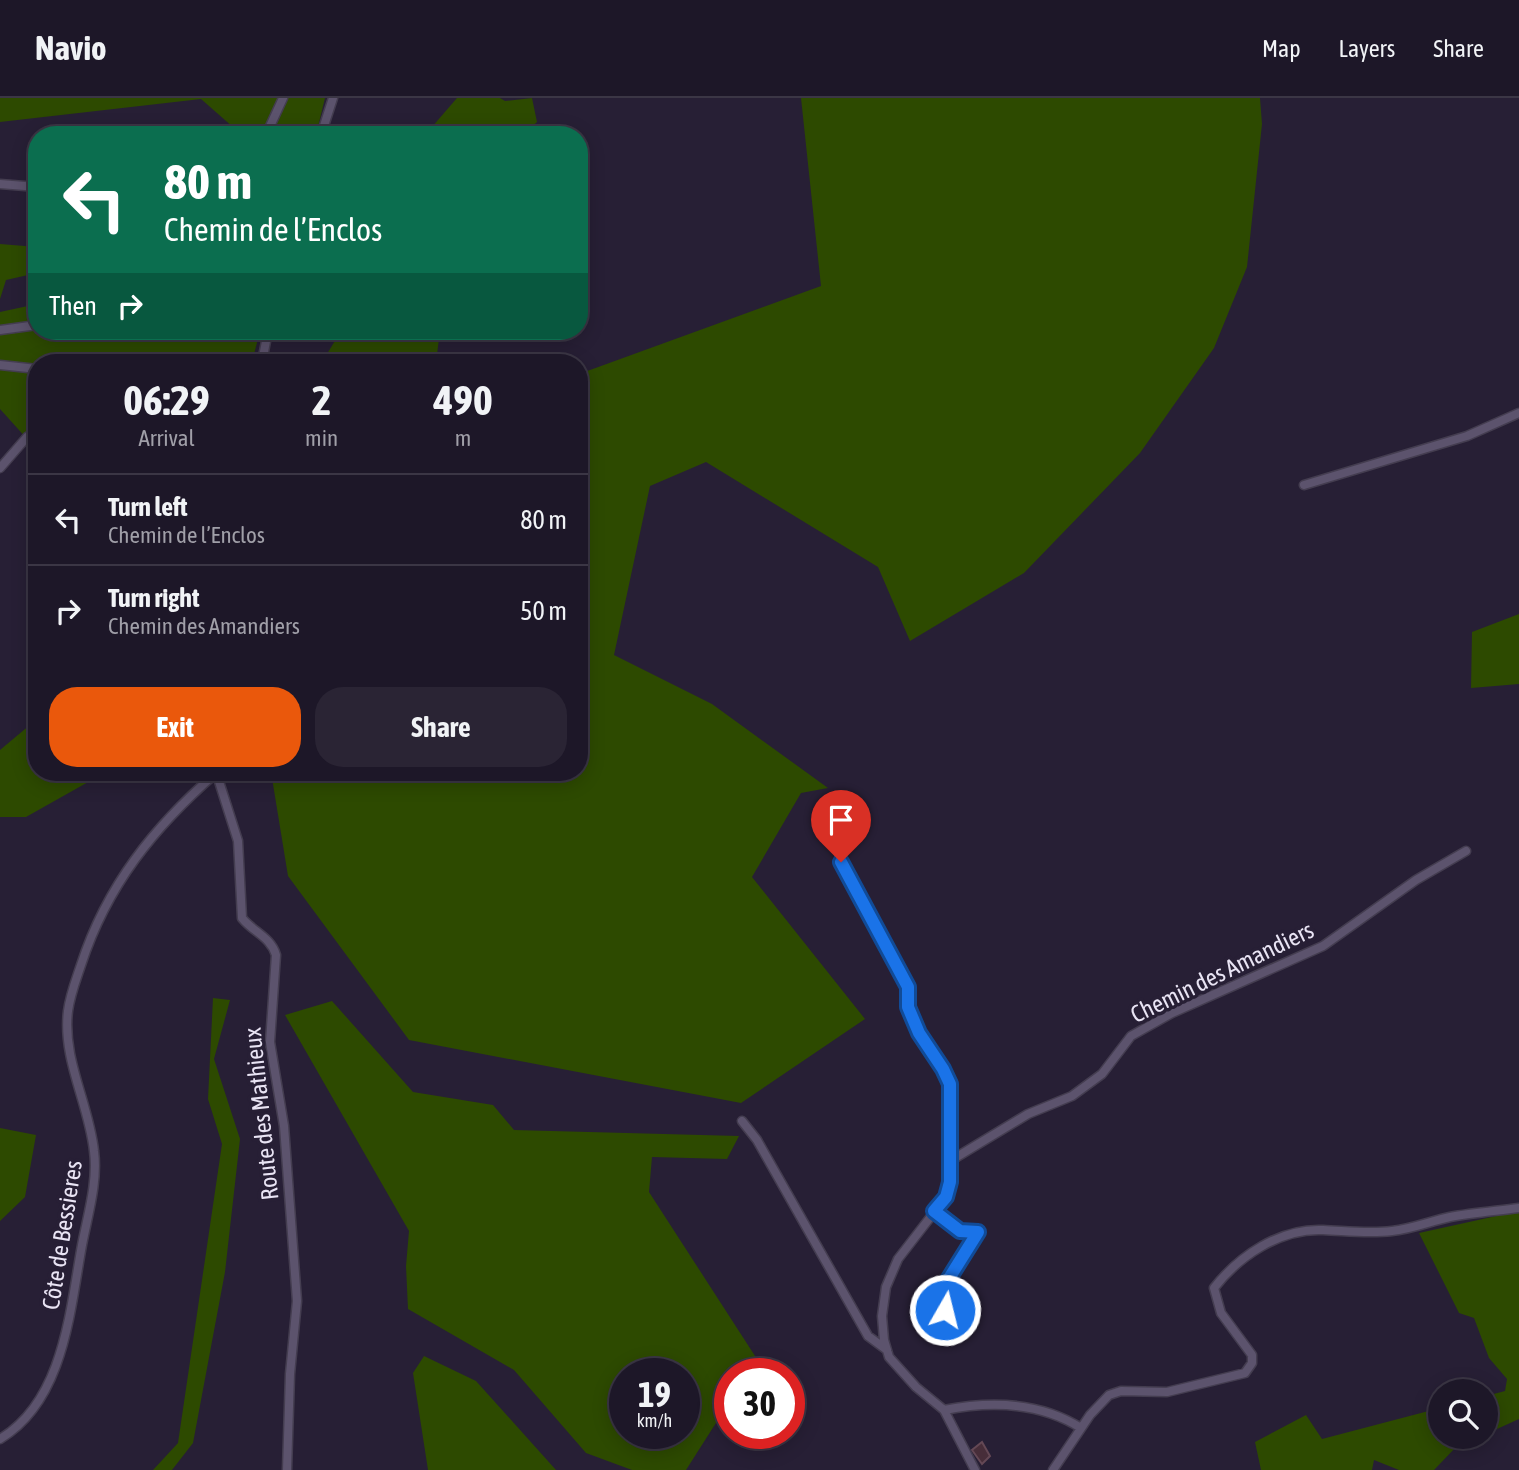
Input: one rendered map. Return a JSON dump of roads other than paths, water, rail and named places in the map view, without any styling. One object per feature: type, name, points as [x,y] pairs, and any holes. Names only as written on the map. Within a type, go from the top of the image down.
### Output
[{"type":"street","points":[[270,126],[283,98]]},
{"type":"street","points":[[324,126],[333,98]]},
{"type":"street","points":[[0,184],[28,186]]},
{"type":"street","points":[[0,330],[28,326]]},
{"type":"street","points":[[0,365],[28,368]]},
{"type":"street","points":[[1304,485],[1456,440],[1519,413]]},
{"type":"street","points":[[0,468],[28,436]]},
{"type":"street","name":"Côte de Bessieres","points":[[0,1439],[12,1432],[34,1407],[57,1360],[74,1299],[92,1195],[94,1152],[68,1044],[67,1012],[71,994],[95,923],[121,879],[169,816],[206,781]]},
{"type":"street","name":"Route des Mathieux","points":[[219,781],[238,841],[242,918],[265,936],[276,955],[270,1042],[286,1139],[297,1301],[290,1374],[287,1470]]},
{"type":"street","points":[[837,844],[841,862],[908,987],[908,1007],[919,1033],[950,1084],[950,1182],[946,1197],[898,1259],[886,1287],[882,1317],[887,1350],[916,1387],[944,1410],[975,1470]]},
{"type":"street","name":"Chemin des Amandiers","points":[[950,1161],[1028,1114],[1072,1096],[1102,1074],[1131,1036],[1171,1013],[1323,946],[1416,880],[1466,851]]},
{"type":"street","points":[[742,1121],[757,1140],[868,1336],[887,1350]]},
{"type":"street","points":[[1054,1470],[1102,1401],[1114,1393],[1167,1392],[1245,1373],[1252,1363],[1252,1355],[1221,1313],[1214,1289],[1225,1273],[1252,1251],[1298,1231],[1371,1234],[1400,1230],[1451,1217],[1519,1208]]},
{"type":"street","points":[[934,1211],[960,1231],[978,1232],[948,1280],[945,1310],[951,1311]]},
{"type":"street","points":[[944,1410],[997,1404],[1026,1407],[1052,1414],[1081,1428]]}]
